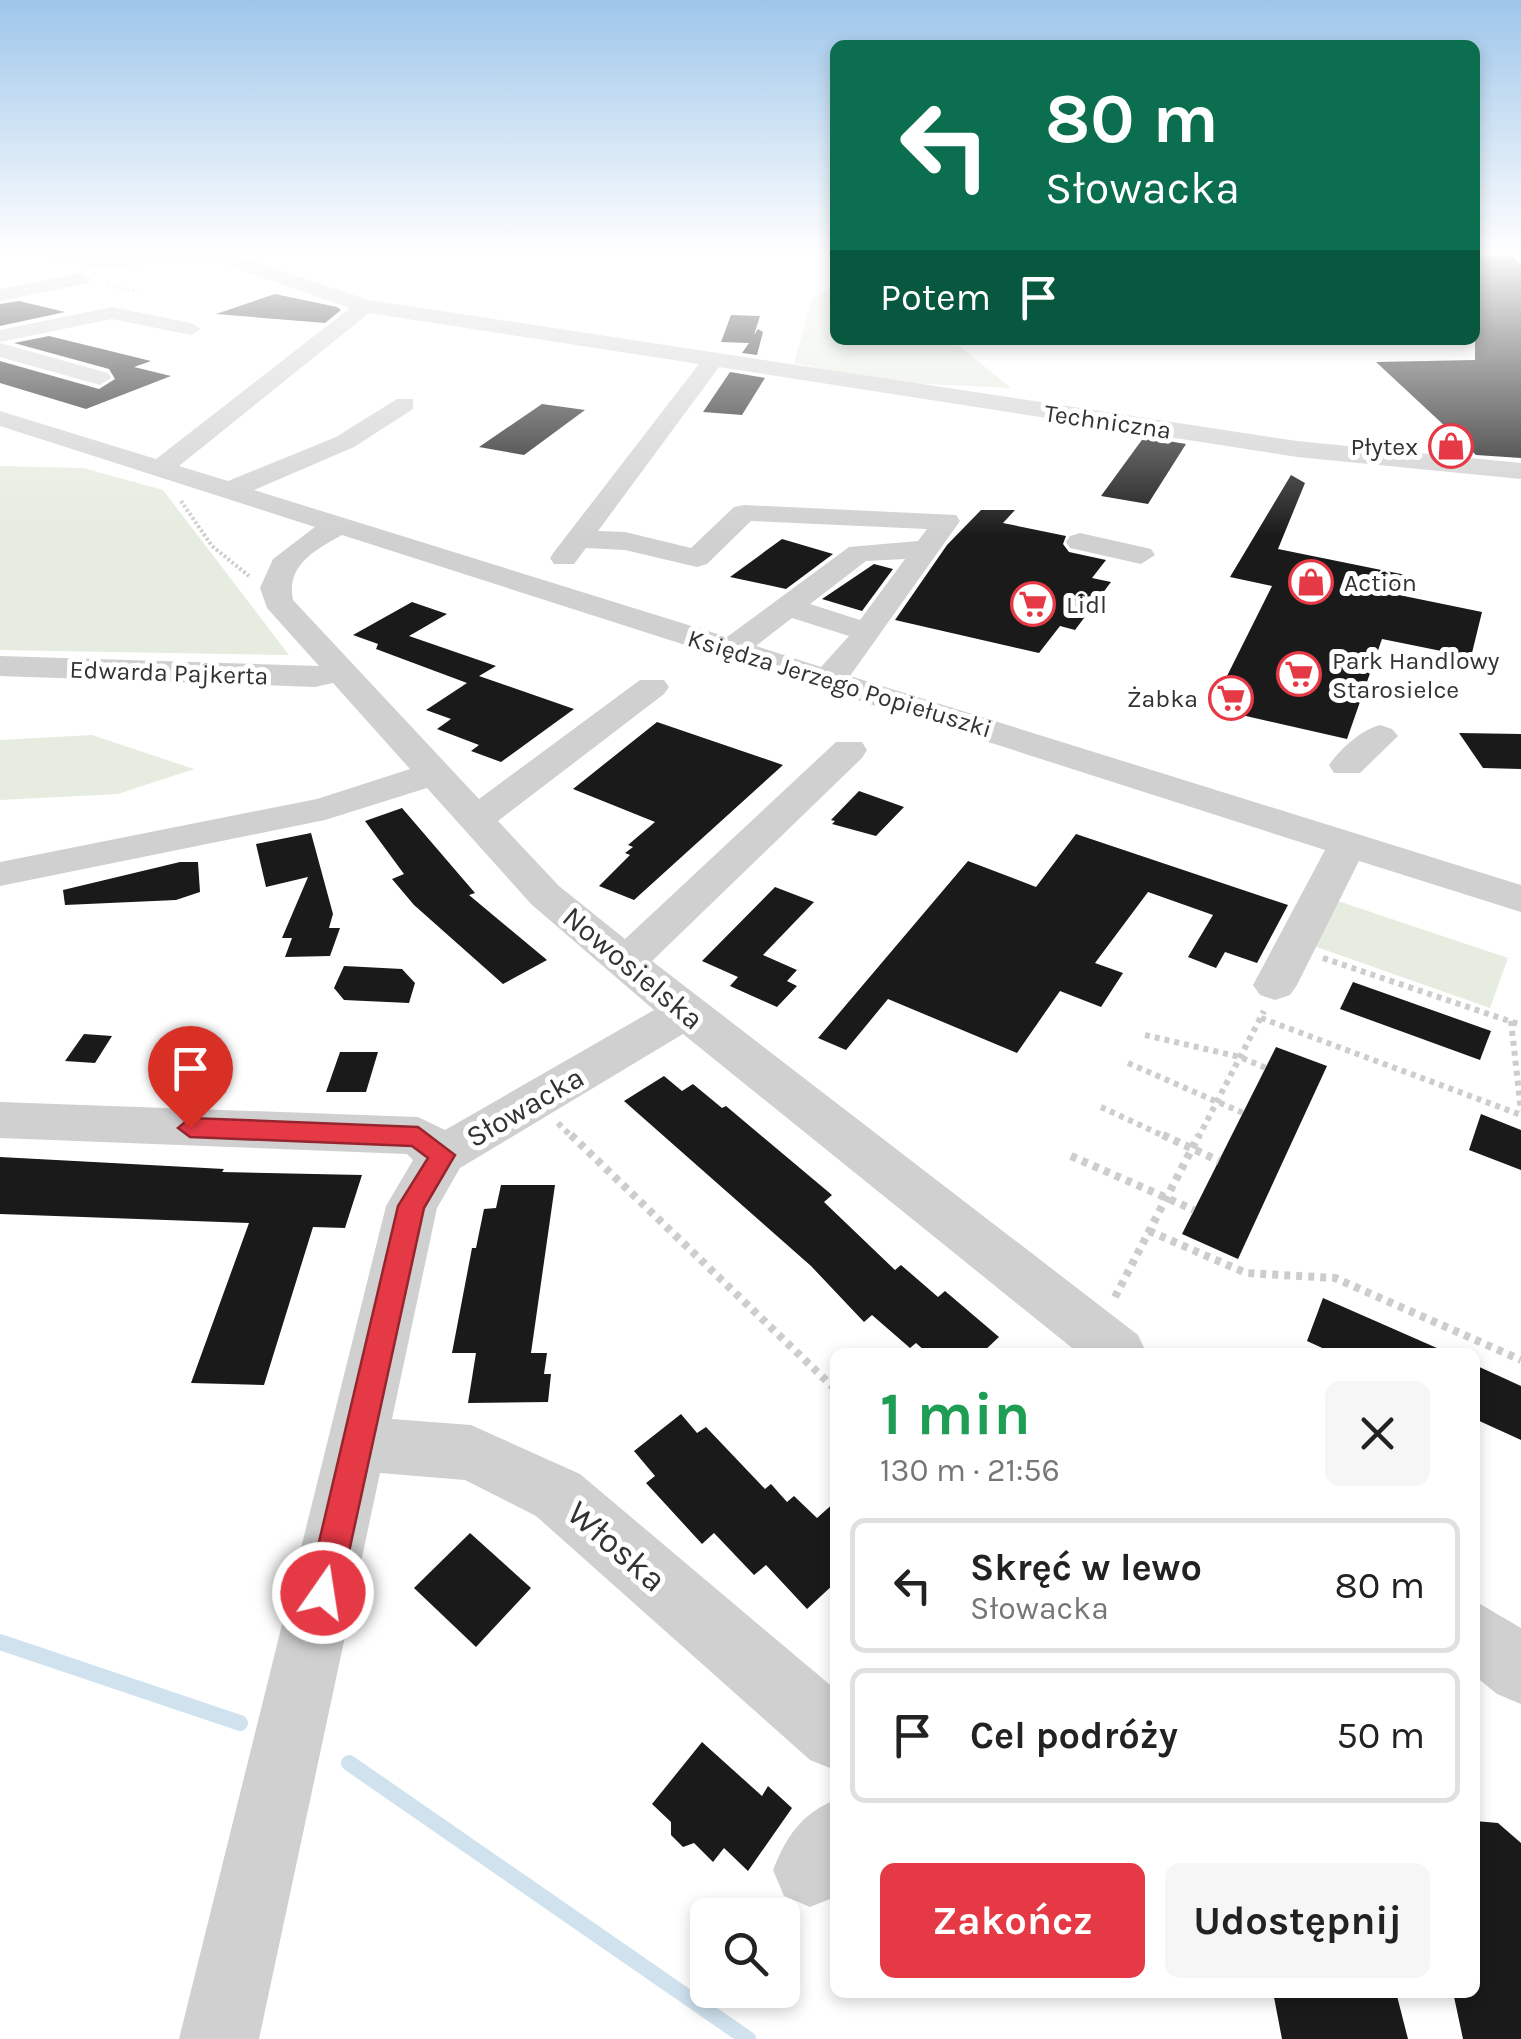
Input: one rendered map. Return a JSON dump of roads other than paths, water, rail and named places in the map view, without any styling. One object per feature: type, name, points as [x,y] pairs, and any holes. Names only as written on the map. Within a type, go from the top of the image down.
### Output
[{"type":"street","points":[[158,468],[314,346]]},
{"type":"street","name":"Techniczna","points":[[624,346],[1297,449],[1521,471]]},
{"type":"street","points":[[0,350],[100,378]]},
{"type":"street","points":[[530,586],[554,571],[713,360]]},
{"type":"street","points":[[228,491],[345,442],[405,404]]},
{"type":"street","name":"Księdza Jerzego Popiełuszki","points":[[0,418],[1521,899]]},
{"type":"street","points":[[578,539],[625,541],[697,558],[744,514],[946,521],[848,661],[827,679]]},
{"type":"street","name":"Nowosielska","points":[[338,526],[294,552],[278,572],[274,588],[284,610],[474,821],[545,895],[625,964],[1112,1333]]},
{"type":"street","points":[[1080,542],[1141,555]]},
{"type":"street","points":[[731,650],[860,553],[883,548],[926,550]]},
{"type":"street","points":[[787,607],[868,632]]},
{"type":"street","name":"Edwarda Pajkerta","points":[[0,666],[316,677],[337,672]]},
{"type":"street","points":[[474,821],[652,687]]},
{"type":"street","points":[[1347,766],[1380,736]]},
{"type":"street","points":[[625,964],[848,750]]},
{"type":"street","points":[[0,874],[325,810],[432,774]]},
{"type":"street","points":[[1275,985],[1348,844]]},
{"type":"street","name":"Słowacka","points":[[0,1120],[418,1136],[442,1155],[685,1012]]},
{"type":"street","points":[[219,2039],[412,1206],[442,1155]]},
{"type":"street","name":"Włoska","points":[[358,1444],[471,1454],[558,1495],[830,1731]]},
{"type":"street","points":[[1480,1638],[1521,1670]]},
{"type":"waterway","points":[[0,1642],[240,1723]]},
{"type":"waterway","points":[[349,1763],[748,2039]]},
{"type":"place","name":"Płytex","points":[[1451,446]]},
{"type":"place","name":"Action","points":[[1311,582]]},
{"type":"place","name":"Lidl","points":[[1033,604]]},
{"type":"place","name":"Park Handlowy Starosielce","points":[[1299,674]]},
{"type":"place","name":"Żabka","points":[[1231,698]]}]
